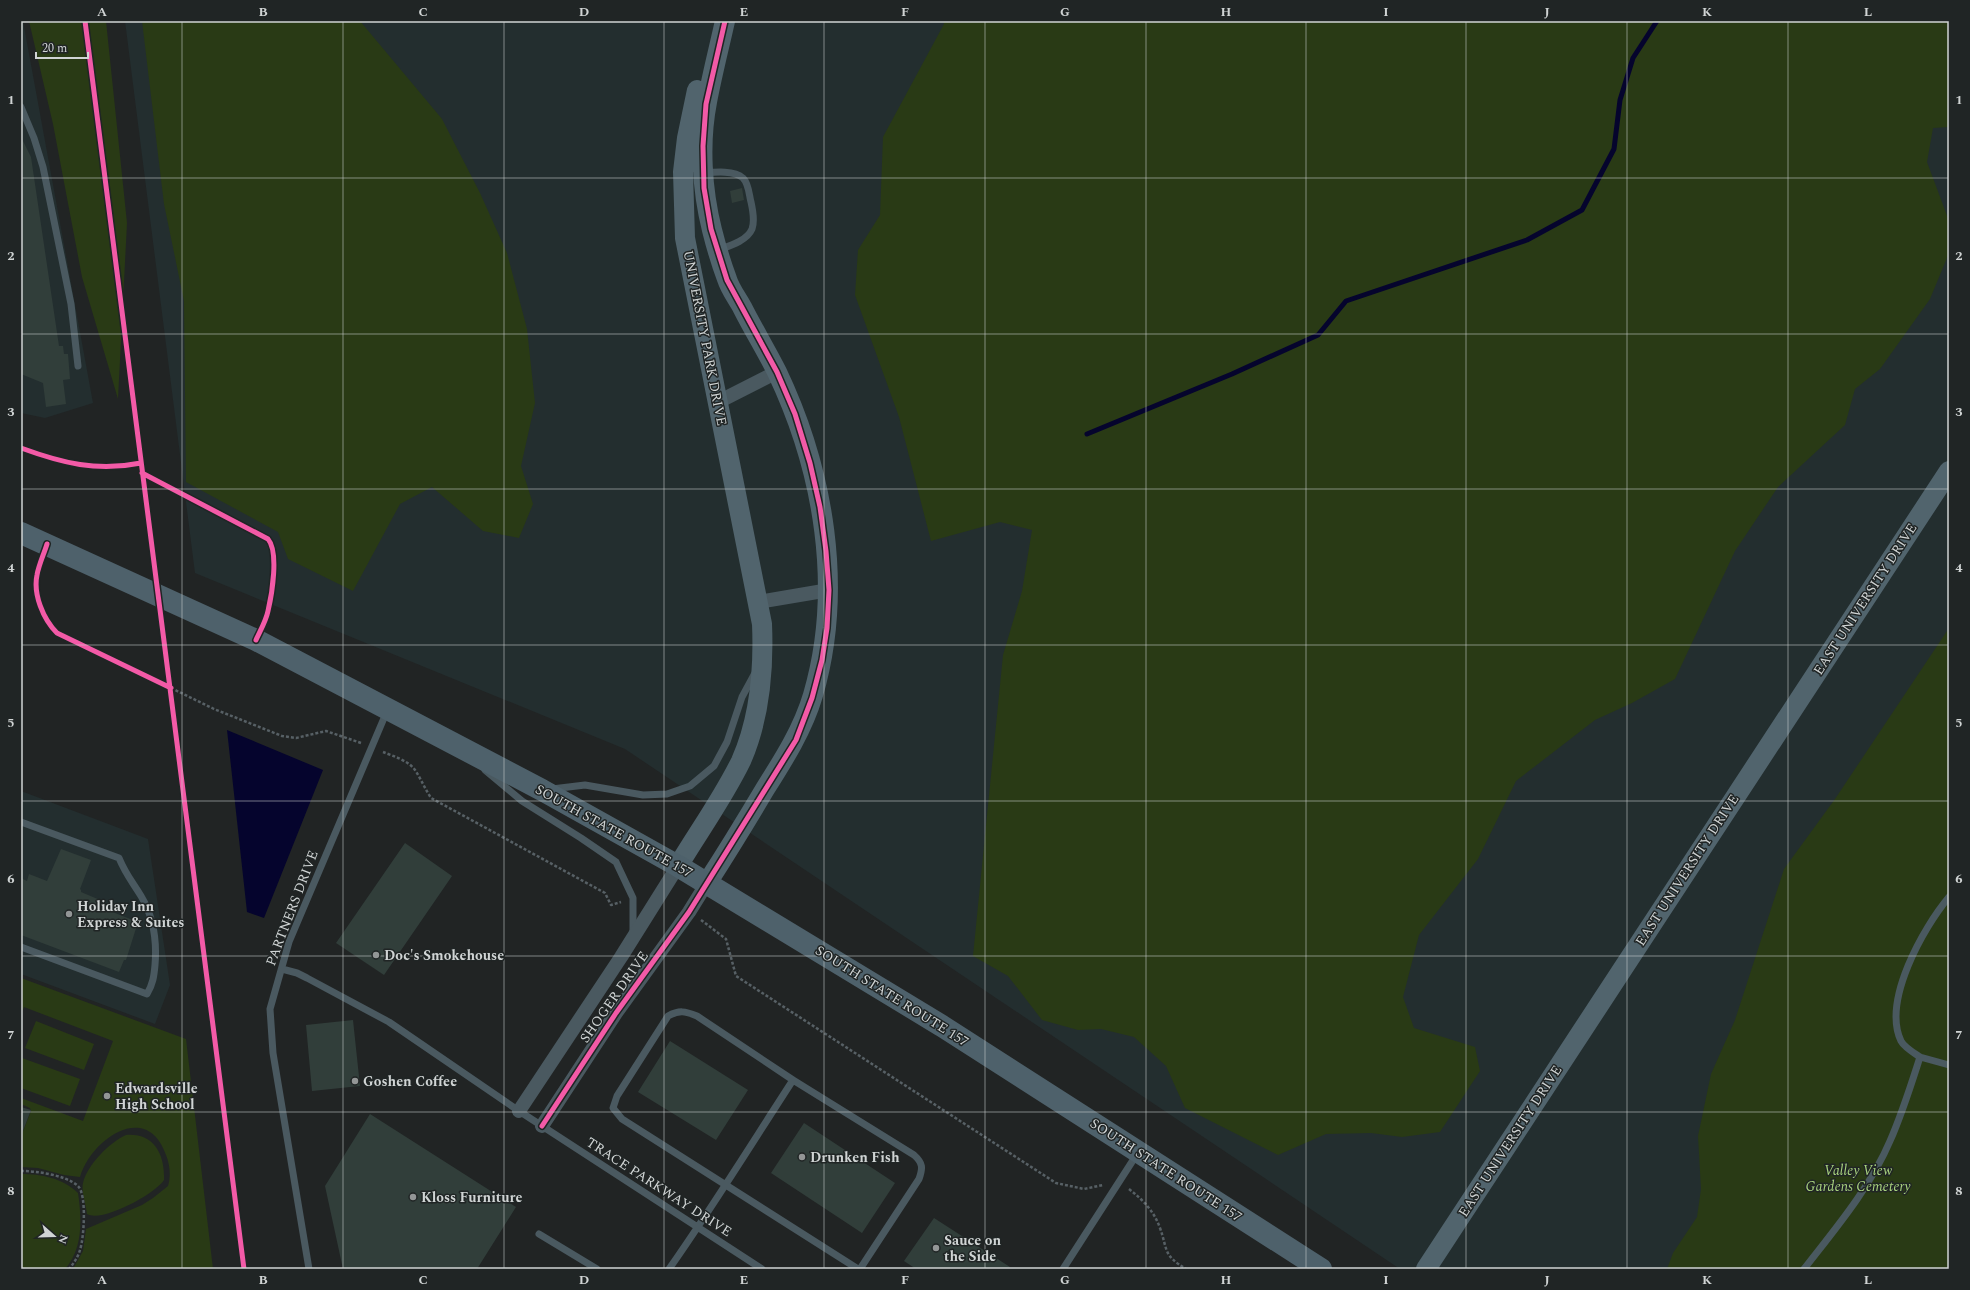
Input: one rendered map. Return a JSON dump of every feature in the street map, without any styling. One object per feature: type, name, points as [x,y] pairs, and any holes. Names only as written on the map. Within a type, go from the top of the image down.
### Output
[{"type":"main road","name":"SOUTH STATE ROUTE 157","points":[[21,533],[256,640],[542,790],[678,866],[942,1026],[1321,1269]]},
{"type":"street","name":"UNIVERSITY PARK DRIVE","points":[[707,883],[796,740],[812,698],[822,660],[827,628],[829,590],[820,506],[810,463],[794,414],[777,372],[727,280],[711,229],[704,188],[703,146],[706,104],[724,21]]},
{"type":"street","name":"UNIVERSITY PARK DRIVE","points":[[678,866],[729,785],[741,760],[751,733],[759,700],[764,657],[762,624],[758,602],[685,238],[683,212],[683,172],[687,138],[695,99],[704,67],[724,21]]},
{"type":"street","points":[[718,402],[777,372]]},
{"type":"street","name":"EAST UNIVERSITY DRIVE","points":[[1426,1269],[1949,471]]},
{"type":"street","points":[[758,602],[829,590]]},
{"type":"street","name":"SHOGER DRIVE","points":[[519,1111],[633,938],[678,866]]},
{"type":"street","name":"SHOGER DRIVE","points":[[542,1126],[616,1013],[707,883]]},
{"type":"lane","points":[[21,107],[34,138],[43,167],[71,304],[78,366]]},
{"type":"lane","points":[[704,173],[724,172],[736,174],[743,178],[747,185],[754,214],[751,230],[744,238],[718,250]]},
{"type":"lane","points":[[542,790],[585,785],[643,795],[668,794],[690,786],[714,766],[727,742],[742,697],[764,657]]},
{"type":"lane","name":"PARTNERS DRIVE","points":[[309,1269],[273,1053],[270,1009],[290,942],[388,709]]},
{"type":"lane","name":"SHOGER DRIVE","points":[[451,742],[522,802],[581,838],[616,862],[633,898],[633,938]]},
{"type":"lane","points":[[21,822],[119,858],[126,875],[141,896],[152,921],[156,951],[153,985],[147,994],[21,947]]},
{"type":"lane","points":[[1949,897],[1938,910],[1916,948],[1899,994],[1896,1022],[1902,1043],[1920,1058],[1949,1065]]},
{"type":"lane","name":"TRACE PARKWAY DRIVE","points":[[282,969],[307,978],[389,1022],[519,1111],[762,1269]]},
{"type":"lane","points":[[677,1011],[688,1012],[697,1016],[793,1080],[914,1155],[920,1161],[923,1170],[919,1179],[859,1269],[724,1185],[622,1119],[613,1108],[617,1096],[668,1016],[677,1011]]},
{"type":"lane","points":[[1804,1269],[1849,1210],[1890,1141],[1920,1058]]},
{"type":"lane","points":[[669,1269],[698,1228],[724,1185],[793,1080]]},
{"type":"lane","points":[[1064,1269],[1138,1152]]},
{"type":"lane","points":[[539,1234],[597,1269]]},
{"type":"path","points":[[170,681],[172,696]]},
{"type":"path","points":[[165,685],[240,720],[282,736],[296,738],[326,731],[396,757],[415,769],[421,784],[431,798],[605,893],[611,905],[633,898]]},
{"type":"path","points":[[688,912],[708,923],[726,939],[729,955],[736,976],[1056,1183],[1084,1189],[1120,1182],[1146,1202],[1160,1228],[1165,1249],[1173,1261],[1186,1269]]},
{"type":"path","points":[[21,1171],[40,1172],[52,1175],[72,1182],[80,1189],[84,1209],[82,1240],[78,1255],[69,1269]]},
{"type":"shaded area","points":[[21,21],[23,21],[93,403],[45,418],[21,413]]},
{"type":"shaded area","points":[[125,21],[1949,21],[1949,846],[1703,1269],[1400,1269],[625,749],[195,573]]},
{"type":"shaded area","points":[[227,730],[323,770],[264,918],[247,912]]},
{"type":"shaded area","points":[[21,791],[148,839],[170,985],[155,1024],[21,974]]},
{"type":"green space","points":[[29,21],[106,21],[127,223],[118,399],[82,277],[53,124]]},
{"type":"green space","points":[[142,21],[360,21],[442,119],[480,193],[507,253],[527,329],[535,403],[521,466],[533,504],[519,538],[483,531],[432,487],[400,504],[353,591],[288,559],[278,532],[186,482],[184,301],[164,204]]},
{"type":"green space","points":[[943,21],[1949,21],[1949,127],[1933,128],[1927,162],[1949,221],[1949,253],[1930,299],[1880,369],[1855,389],[1845,425],[1778,487],[1735,551],[1675,679],[1632,703],[1595,720],[1516,781],[1478,859],[1419,935],[1403,997],[1414,1028],[1475,1047],[1480,1071],[1440,1132],[1402,1137],[1371,1133],[1326,1134],[1278,1155],[1185,1108],[1166,1066],[1134,1037],[1101,1029],[1078,1030],[1042,1020],[1008,976],[973,956],[1003,655],[1022,591],[1032,530],[1000,522],[931,541],[899,417],[855,295],[858,250],[880,215],[883,137],[944,24]]},
{"type":"green space","name":"Valley View Gardens Cemetery","points":[[1949,628],[1949,1269],[1667,1269],[1673,1253],[1697,1217],[1701,1189],[1698,1136],[1711,1074],[1735,1020],[1784,869],[1835,799]]},
{"type":"green space","points":[[21,978],[186,1039],[213,1269],[73,1269],[83,1251],[86,1229],[142,1205],[153,1198],[168,1186],[170,1178],[169,1167],[166,1155],[157,1139],[146,1130],[133,1128],[120,1131],[107,1139],[95,1150],[86,1163],[80,1177],[64,1175],[38,1168],[21,1167],[21,1136],[31,1111],[30,1108],[21,1104],[21,1098],[83,1121],[113,1041],[24,1007],[21,1014]]},
{"type":"green space","points":[[36,1021],[94,1044],[84,1070],[25,1048]]},
{"type":"green space","points":[[22,1058],[80,1079],[70,1106],[21,1088]]},
{"type":"green space","points":[[126,1135],[136,1135],[144,1138],[156,1147],[162,1162],[164,1180],[159,1186],[128,1206],[116,1211],[94,1216],[87,1214],[83,1190],[85,1176],[94,1162],[106,1149]]},
{"type":"green space","points":[[21,1174],[44,1176],[59,1180],[78,1193],[80,1233],[75,1252],[65,1269],[21,1269]]},
{"type":"building","points":[[21,137],[31,157],[59,346],[63,346],[64,354],[68,354],[70,379],[63,380],[66,404],[46,407],[43,383],[21,374]]},
{"type":"building","points":[[742,188],[744,200],[732,203],[730,191]]},
{"type":"building","points":[[405,843],[452,876],[384,975],[336,943]]},
{"type":"building","name":"Holiday Inn Express & Suites","points":[[61,849],[91,860],[80,889],[81,892],[100,900],[97,906],[138,922],[126,960],[124,960],[119,972],[21,935],[21,878],[27,881],[29,874],[47,881]]},
{"type":"building","points":[[353,1020],[360,1086],[312,1091],[306,1025]]},
{"type":"building","points":[[670,1041],[748,1090],[716,1140],[638,1092]]},
{"type":"building","points":[[21,1107],[31,1110],[21,1136]]},
{"type":"building","name":"Kloss Furniture","points":[[370,1114],[516,1207],[477,1269],[343,1269],[325,1186]]},
{"type":"building","points":[[804,1123],[895,1183],[862,1233],[771,1173]]},
{"type":"building","points":[[934,1218],[1010,1267],[1009,1269],[916,1269],[904,1261]]},
{"type":"waterway","points":[[1087,434],[1232,374],[1318,335],[1346,301],[1527,240],[1582,210],[1614,149],[1620,100],[1633,58],[1657,21]]},
{"type":"cycle path","points":[[85,21],[244,1269]]},
{"type":"cycle path","points":[[542,1126],[616,1013],[689,912],[796,740],[812,698],[822,660],[827,628],[829,590],[826,551],[820,507],[810,463],[795,414],[777,372],[727,280],[711,229],[704,188],[703,146],[706,104],[725,21]]},
{"type":"cycle path","points":[[21,448],[65,462],[95,466],[125,466],[141,463]]},
{"type":"cycle path","points":[[142,473],[268,539],[273,553],[273,584],[267,615],[256,640]]},
{"type":"cycle path","points":[[47,544],[38,571],[36,590],[43,614],[57,633],[171,688]]},
{"type":"place","name":"Holiday Inn Express & Suites","points":[[69,914]]},
{"type":"place","name":"Doc's Smokehouse","points":[[376,955]]},
{"type":"place","name":"Goshen Coffee","points":[[355,1081]]},
{"type":"place","name":"Edwardsville High School","points":[[107,1096]]},
{"type":"place","name":"Drunken Fish","points":[[802,1157]]},
{"type":"place","name":"Kloss Furniture","points":[[413,1197]]},
{"type":"place","name":"Sauce on the Side","points":[[936,1248]]}]
